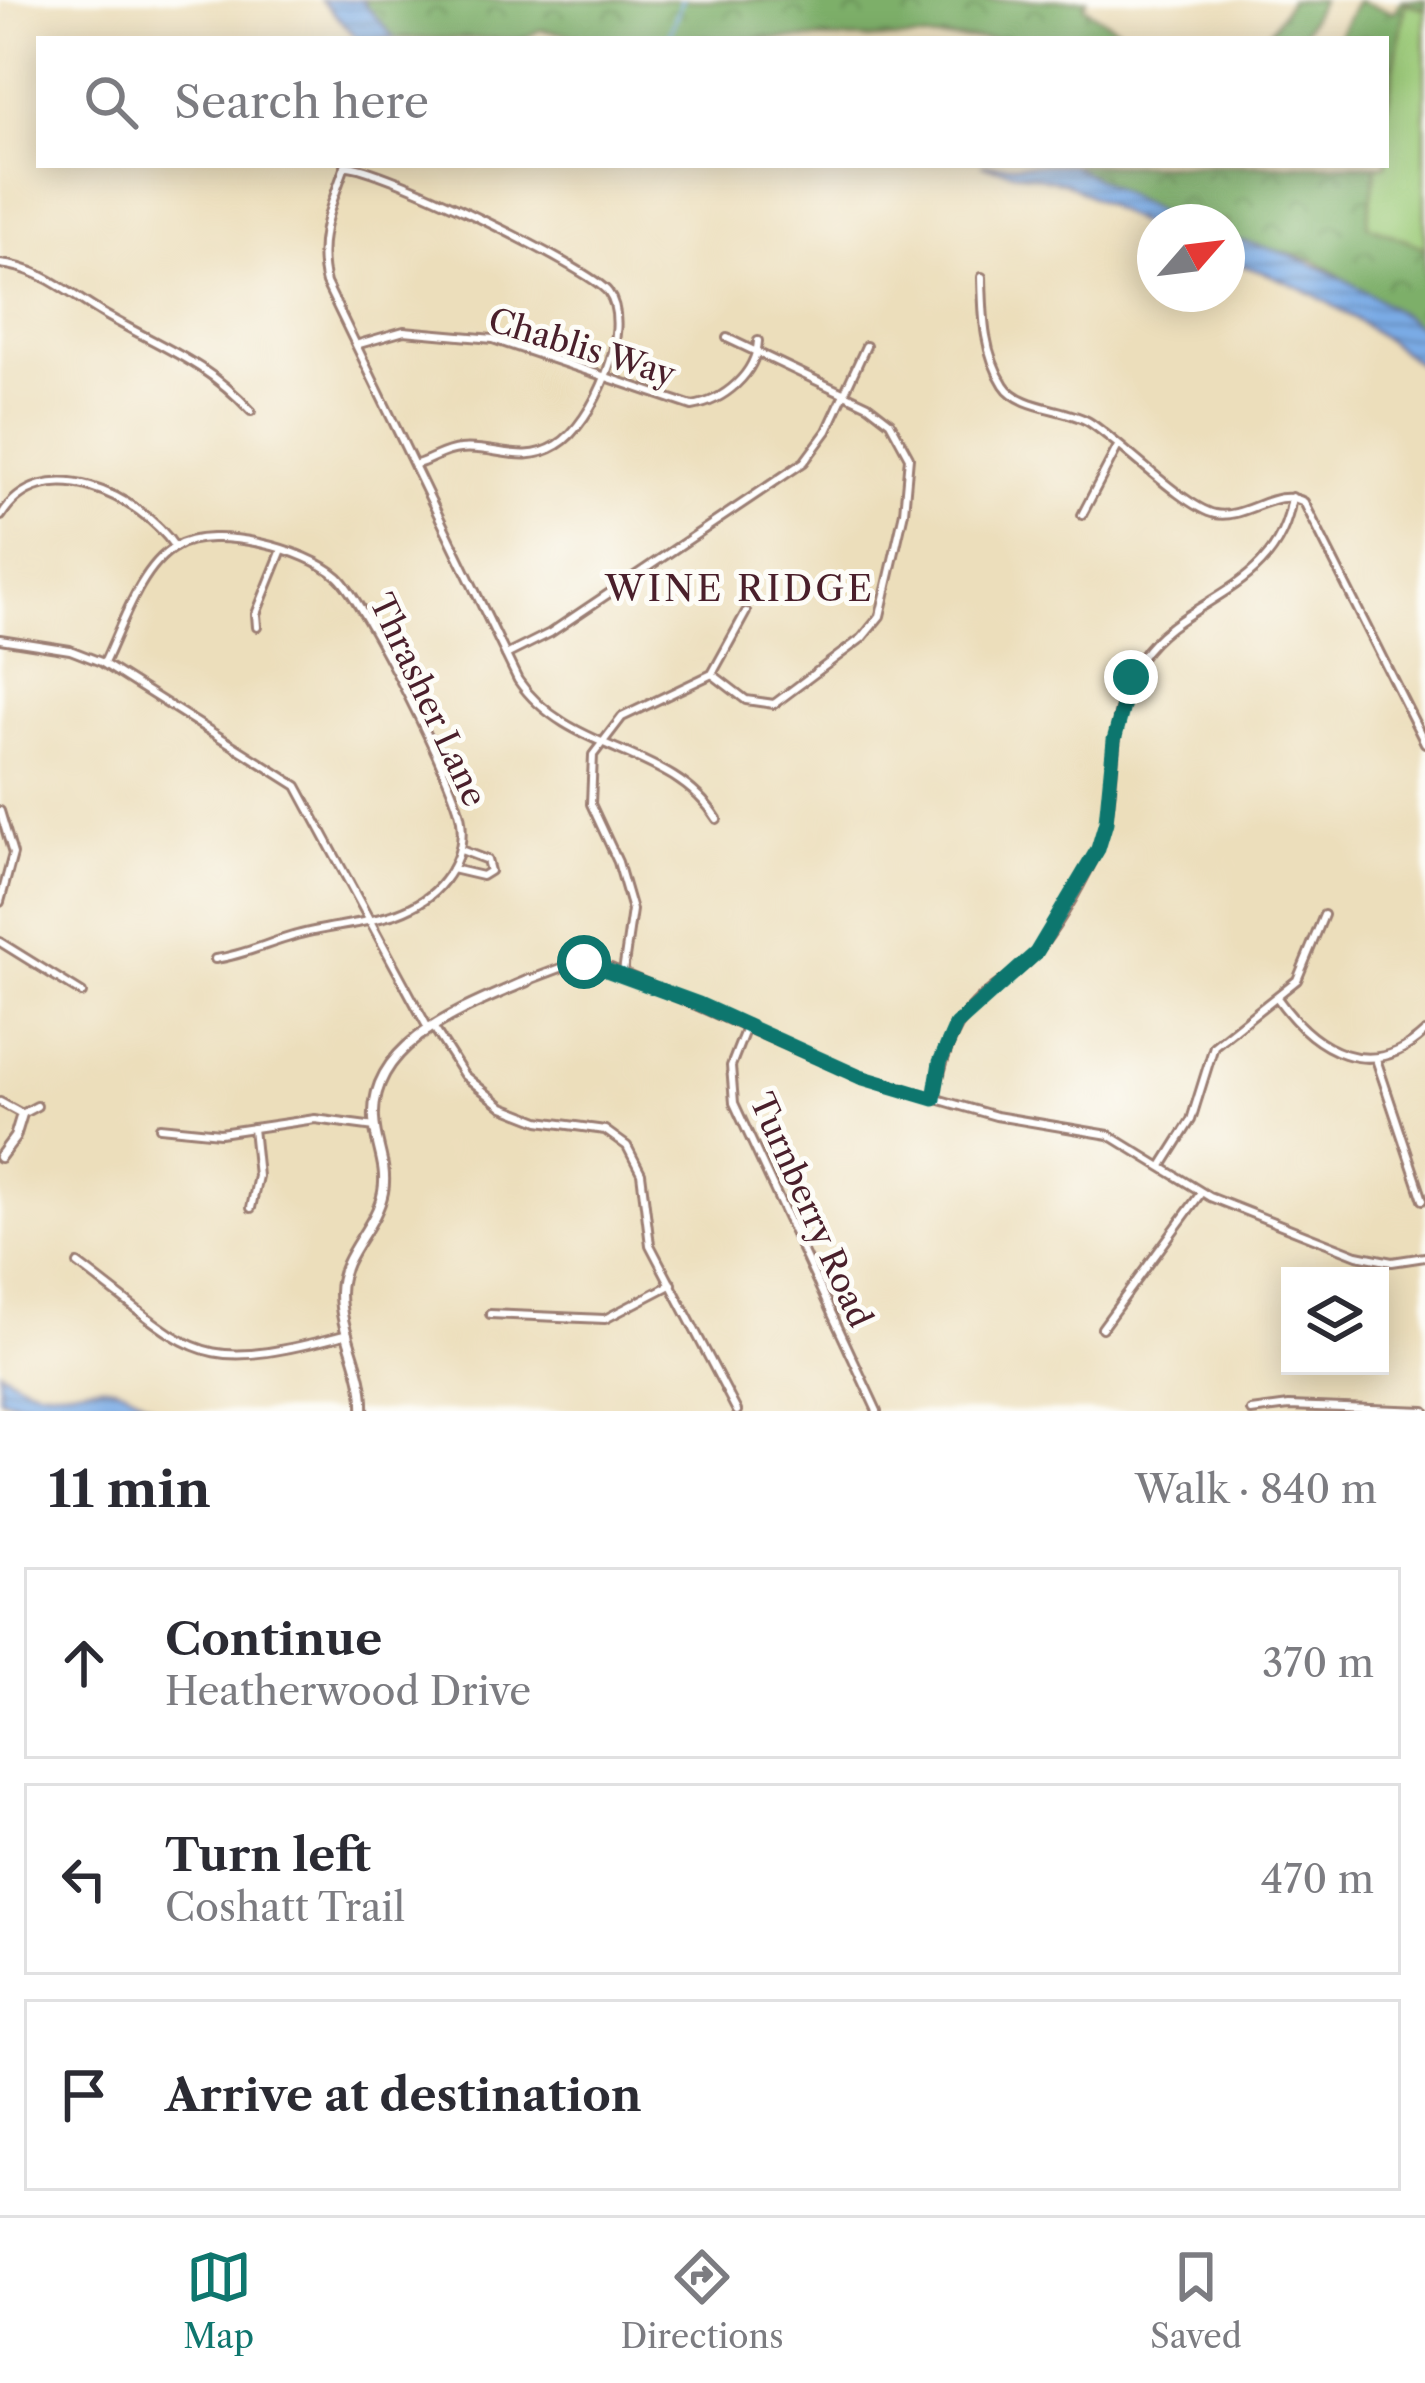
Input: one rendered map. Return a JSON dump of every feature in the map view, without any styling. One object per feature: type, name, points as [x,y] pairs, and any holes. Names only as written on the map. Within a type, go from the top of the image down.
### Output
[{"type":"street","points":[[343,168],[323,228],[320,257],[326,283],[518,680],[531,699],[598,745],[672,773],[699,794],[717,819]]},
{"type":"street","points":[[351,168],[411,186],[594,278],[617,310],[618,329],[582,424],[543,452],[512,457],[463,448],[417,464]]},
{"type":"street","points":[[0,264],[49,279],[115,320],[193,358],[251,411]]},
{"type":"street","points":[[982,277],[983,332],[1005,386],[1014,395],[1086,420],[1117,448],[1218,515],[1292,496],[1308,507],[1425,743]]},
{"type":"street","name":"Chablis Way","points":[[359,344],[404,331],[493,339],[692,406],[711,403],[732,389],[757,354]]},
{"type":"street","points":[[712,674],[746,700],[775,704],[862,638],[886,604],[909,457],[890,422],[727,338]]},
{"type":"street","points":[[757,354],[758,341]]},
{"type":"street","points":[[506,655],[550,633],[804,462],[845,395],[866,346]]},
{"type":"street","points":[[1082,515],[1117,448]]},
{"type":"street","points":[[1,516],[21,491],[47,481],[65,482],[134,506],[175,547],[150,574],[104,663]]},
{"type":"street","points":[[934,1099],[940,1062],[956,1025],[1036,953],[1098,849],[1106,822],[1114,740],[1139,661],[1160,636],[1250,574],[1281,531],[1292,496]]},
{"type":"street","name":"Thrasher Lane","points":[[175,547],[220,535],[322,566],[351,591],[454,796],[461,850],[452,869]]},
{"type":"street","points":[[256,627],[259,603],[280,552]]},
{"type":"street","points":[[623,972],[632,910],[618,862],[591,804],[590,769],[598,745],[622,717],[712,674],[746,611]]},
{"type":"street","points":[[0,639],[70,650],[104,663],[297,786],[369,920],[464,1076],[503,1107],[539,1121],[604,1130],[627,1146],[641,1174],[646,1236],[737,1411]]},
{"type":"street","points":[[0,811],[13,854],[0,902]]},
{"type":"street","points":[[214,959],[369,920],[428,897],[452,869],[482,876],[490,871],[487,860],[461,850]]},
{"type":"street","points":[[1162,1166],[1191,1120],[1214,1046],[1278,999],[1303,971],[1324,916]]},
{"type":"street","points":[[0,942],[82,993]]},
{"type":"street","points":[[363,1411],[341,1280],[378,1211],[385,1178],[375,1127],[376,1089],[386,1068],[432,1029],[529,980],[584,962],[623,972],[831,1065],[996,1116],[1097,1132],[1201,1193],[1369,1259],[1425,1257]]},
{"type":"street","points":[[1278,999],[1328,1049],[1376,1059],[1399,1052],[1425,1032]]},
{"type":"street","name":"Turnberry Road","points":[[747,1025],[731,1066],[734,1102],[877,1411]]},
{"type":"street","points":[[1376,1059],[1423,1200]]},
{"type":"street","points":[[0,1102],[22,1114]]},
{"type":"street","points":[[0,1157],[15,1137],[22,1114],[37,1106]]},
{"type":"street","points":[[160,1127],[209,1133],[315,1119],[375,1127]]},
{"type":"street","points":[[251,1208],[258,1176],[254,1128]]},
{"type":"street","points":[[1102,1328],[1201,1193]]},
{"type":"street","points":[[78,1264],[169,1336],[199,1352],[239,1356],[348,1334]]},
{"type":"street","points":[[490,1314],[598,1320],[672,1284]]},
{"type":"street","points":[[1251,1411],[1289,1406],[1425,1411]]},
{"type":"green space","points":[[361,0],[1087,0],[1084,7],[1129,36],[581,36],[540,30],[529,36],[392,36]]},
{"type":"green space","points":[[1290,0],[1322,0],[1301,36],[1267,36]]},
{"type":"green space","points":[[1401,0],[1425,0],[1425,331],[1316,261],[1245,243],[1245,204],[1144,204],[1077,168],[1389,168],[1389,36],[1339,36],[1357,1],[1394,12]]},
{"type":"green space","points":[[1405,3],[1425,10],[1425,248],[1367,225],[1376,168],[1389,168],[1389,96]]},
{"type":"water","points":[[321,0],[361,0],[392,36],[355,36]]},
{"type":"water","points":[[995,168],[1077,168],[1144,204],[1137,204],[1137,222],[1066,183]]},
{"type":"water","points":[[1245,242],[1282,252],[1355,285],[1425,331],[1425,368],[1307,291],[1245,267]]},
{"type":"water","points":[[0,1370],[37,1389],[115,1386],[159,1411],[58,1408],[0,1398]]},
{"type":"waterway","points":[[669,36],[682,0]]},
{"type":"district","name":"WINE RIDGE","points":[[740,588]]},
{"type":"route","points":[[584,962],[611,968],[699,1004],[860,1077],[934,1099],[940,1062],[956,1025],[1036,953],[1098,849],[1106,822],[1114,740],[1131,677]]}]
